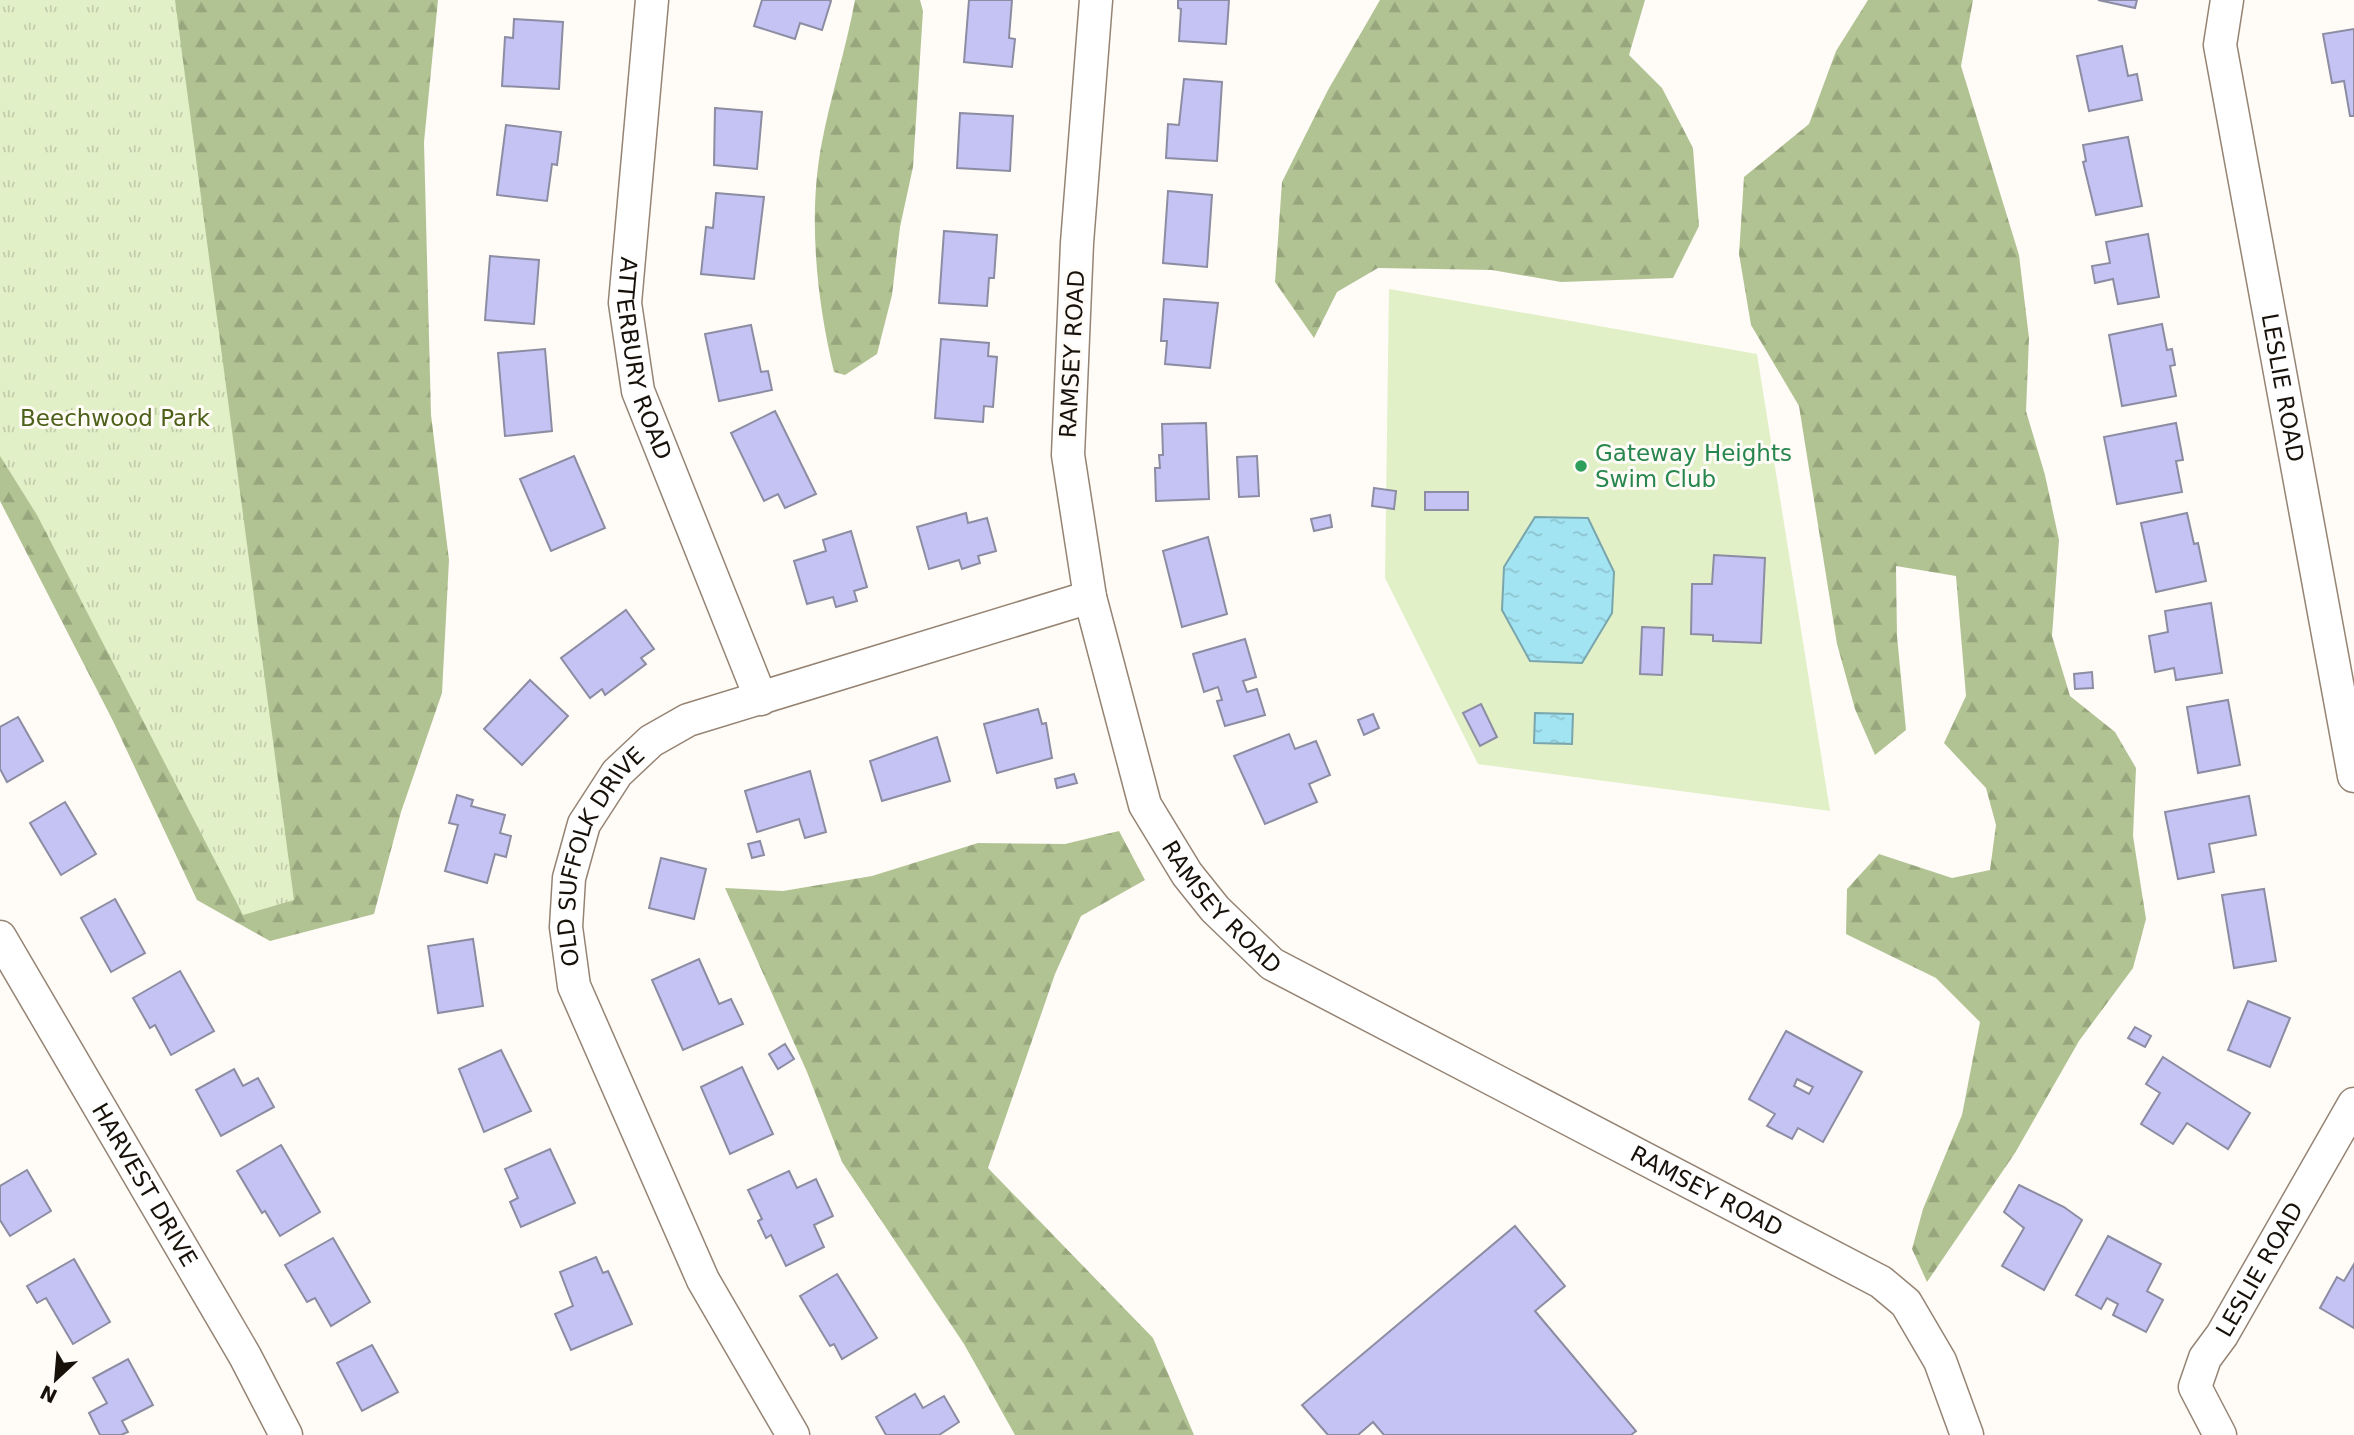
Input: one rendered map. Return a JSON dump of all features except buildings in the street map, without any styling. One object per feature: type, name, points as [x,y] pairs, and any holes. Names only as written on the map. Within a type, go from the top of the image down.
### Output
[{"type":"street","name":"ATTERBURY ROAD","points":[[652,0],[625,303],[638,391],[761,699]]},
{"type":"street","name":"RAMSEY ROAD","points":[[1096,0],[1077,243],[1068,456],[1090,597],[1145,805],[1187,874],[1216,909],[1272,964],[1881,1282],[1906,1303],[1940,1361],[1967,1435]]},
{"type":"street","name":"LESLIE ROAD","points":[[2227,0],[2220,45],[2354,776]]},
{"type":"street","name":"OLD SUFFOLK DRIVE","points":[[793,1435],[703,1280],[574,986],[566,927],[569,878],[584,824],[617,773],[651,741],[688,720],[1090,597]]},
{"type":"street","name":"HARVEST DRIVE","points":[[0,937],[245,1356],[286,1435]]},
{"type":"street","name":"LESLIE ROAD","points":[[2220,1435],[2195,1387],[2205,1358],[2222,1335],[2354,1104]]},
{"type":"green space","points":[[0,0],[438,0],[424,142],[431,415],[449,560],[442,693],[401,812],[374,914],[270,941],[197,900],[113,721],[0,501]]},
{"type":"green space","name":"Beechwood Park","points":[[0,0],[175,0],[294,900],[243,915],[37,515],[0,456]]},
{"type":"green space","points":[[855,0],[920,0],[923,11],[913,167],[900,227],[892,295],[877,354],[845,375],[834,372],[823,317],[816,260],[815,203],[821,147]]},
{"type":"green space","points":[[1380,0],[1645,0],[1629,55],[1662,88],[1693,148],[1699,226],[1673,278],[1561,282],[1492,270],[1378,268],[1337,292],[1314,338],[1275,282],[1282,182],[1328,90]]},
{"type":"green space","points":[[1868,0],[1973,0],[1961,66],[2019,255],[2029,338],[2026,411],[2045,475],[2059,540],[2052,636],[2070,696],[2115,732],[2136,768],[2133,836],[2146,919],[2133,968],[2079,1041],[2015,1153],[1927,1282],[1912,1249],[1923,1209],[1962,1115],[1980,1022],[1936,978],[1846,934],[1847,889],[1879,854],[1952,878],[1990,870],[1996,825],[1986,788],[1944,743],[1966,696],[1956,576],[1896,566],[1897,636],[1906,730],[1875,755],[1855,709],[1837,644],[1799,406],[1751,325],[1739,254],[1744,177],[1809,124],[1836,51]]},
{"type":"green space","name":"Gateway Heights Swim Club","points":[[1389,289],[1757,354],[1830,811],[1478,764],[1385,578]]},
{"type":"green space","points":[[1119,831],[1145,880],[1081,916],[1055,974],[988,1168],[1153,1338],[1194,1435],[1015,1435],[964,1344],[842,1162],[807,1072],[725,888],[783,891],[872,876],[978,843],[1065,844]]},
{"type":"water","points":[[1535,517],[1588,518],[1614,572],[1612,613],[1582,663],[1530,661],[1502,610],[1504,567]]},
{"type":"water","points":[[1535,713],[1573,714],[1572,744],[1534,743]]},
{"type":"place","name":"Gateway Heights Swim Club","points":[[1581,466]]}]
